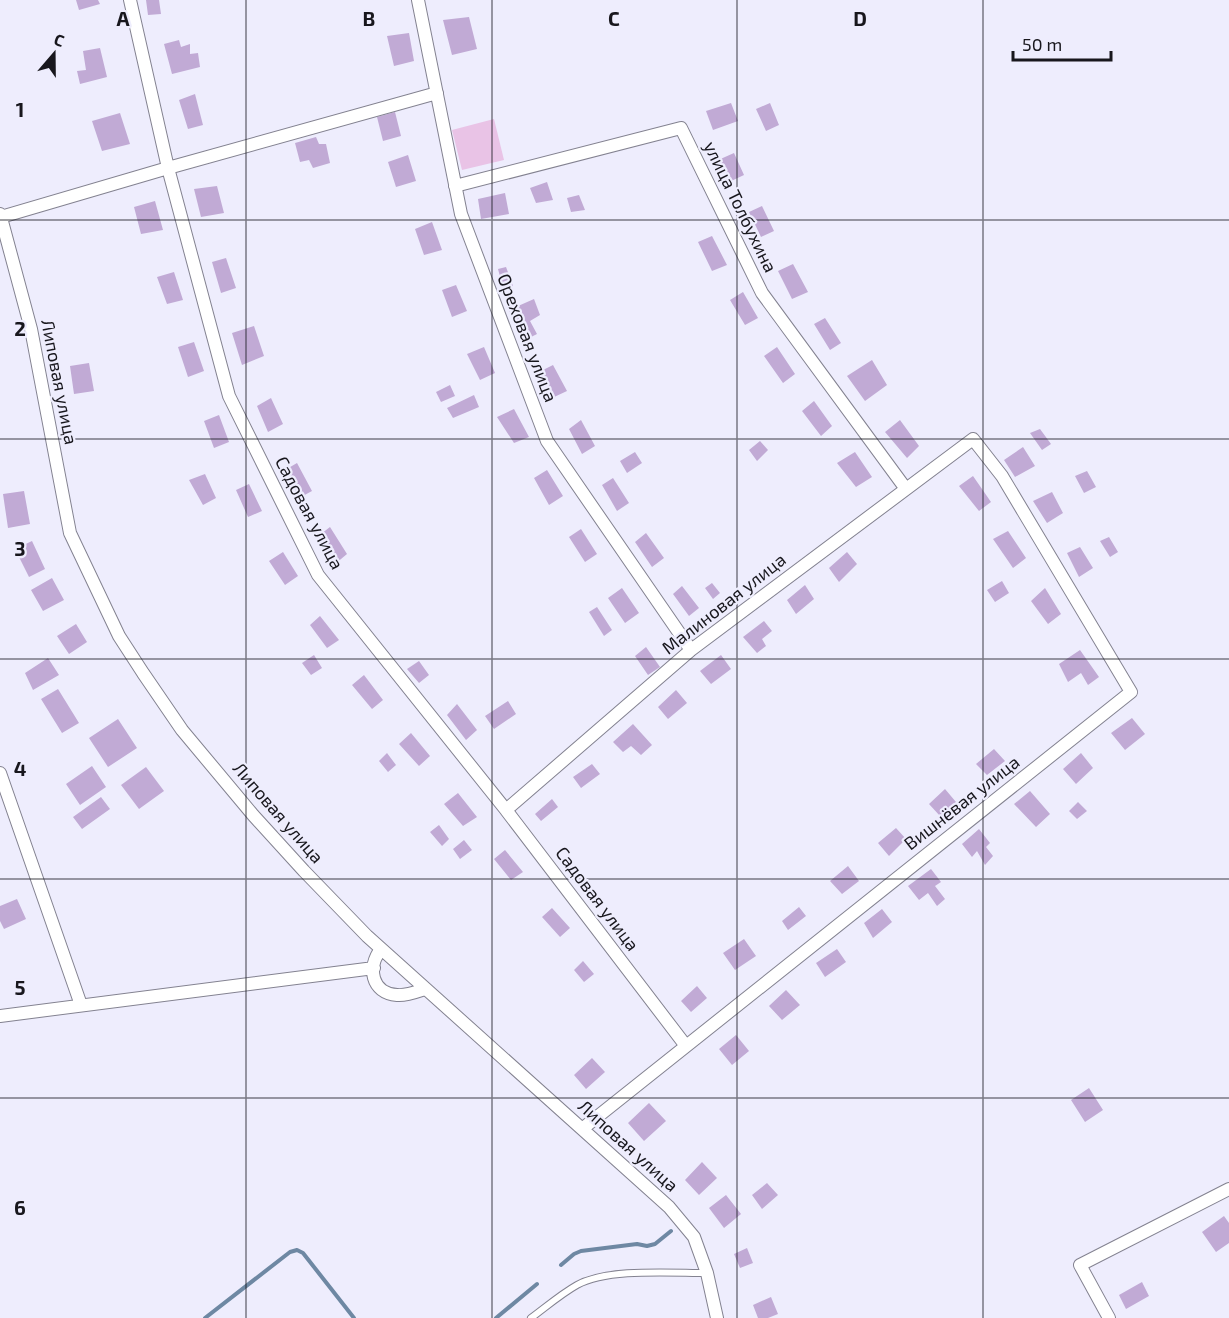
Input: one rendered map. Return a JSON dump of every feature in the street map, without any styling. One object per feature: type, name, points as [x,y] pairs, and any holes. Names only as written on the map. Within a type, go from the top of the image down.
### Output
[{"type":"street","name":"Садовая улица","points":[[130,0],[168,168],[229,396],[318,575],[506,810],[686,1046]]},
{"type":"street","name":"Ореховая улица","points":[[418,0],[461,214],[547,441],[691,650]]},
{"type":"street","points":[[1,215],[436,93]]},
{"type":"street","name":"улица Толбухина","points":[[455,186],[681,128],[762,293],[906,489]]},
{"type":"street","name":"Липовая улица","points":[[1,215],[31,329],[70,533],[118,636],[182,730],[253,815],[304,871],[381,949],[669,1207],[694,1237],[707,1273],[717,1318]]},
{"type":"street","name":"Малиновая улица","points":[[506,810],[691,650],[973,439]]},
{"type":"street","name":"Вишнёвая улица","points":[[582,1129],[1131,692],[1002,476],[973,439]]},
{"type":"street","points":[[0,773],[81,1005]]},
{"type":"street","points":[[381,949],[377,955],[373,977],[377,986],[384,992],[398,996],[425,988]]},
{"type":"street","points":[[0,1017],[374,968]]},
{"type":"street","points":[[1109,1318],[1080,1265],[1229,1190]]},
{"type":"lane","points":[[531,1318],[577,1285],[604,1276],[707,1273]]},
{"type":"shaded area","points":[[494,119],[504,160],[462,170],[452,130]]},
{"type":"building","points":[[76,0],[98,0],[100,4],[79,10]]},
{"type":"building","points":[[146,0],[159,0],[161,14],[148,15]]},
{"type":"building","points":[[469,17],[477,49],[452,55],[443,20]]},
{"type":"building","points":[[409,33],[414,61],[394,66],[387,36]]},
{"type":"building","points":[[179,40],[181,47],[190,44],[190,54],[198,53],[200,67],[172,74],[164,44]]},
{"type":"building","points":[[100,48],[107,77],[80,84],[77,71],[86,70],[83,51]]},
{"type":"building","points":[[195,94],[203,125],[188,129],[179,100]]},
{"type":"building","points":[[731,103],[738,121],[713,130],[706,111]]},
{"type":"building","points":[[770,103],[779,125],[766,131],[756,109]]},
{"type":"building","points":[[395,112],[401,136],[383,141],[377,117]]},
{"type":"building","points":[[120,113],[130,144],[102,151],[92,121]]},
{"type":"building","points":[[316,137],[319,144],[326,144],[330,163],[313,168],[309,160],[300,162],[295,143]]},
{"type":"building","points":[[734,153],[744,175],[727,183],[716,161]]},
{"type":"building","points":[[408,155],[416,181],[396,187],[388,162]]},
{"type":"building","points":[[547,182],[553,200],[536,203],[530,188]]},
{"type":"building","points":[[217,186],[224,213],[201,217],[194,189]]},
{"type":"building","points":[[505,193],[509,214],[481,219],[478,199]]},
{"type":"building","points":[[579,195],[585,210],[571,212],[567,198]]},
{"type":"building","points":[[155,201],[163,230],[141,234],[134,207]]},
{"type":"building","points":[[762,206],[774,231],[761,237],[749,212]]},
{"type":"building","points":[[432,222],[442,250],[424,255],[415,229]]},
{"type":"building","points":[[712,236],[727,265],[712,271],[698,242]]},
{"type":"building","points":[[226,258],[236,288],[221,293],[212,262]]},
{"type":"building","points":[[793,264],[808,292],[792,299],[778,271]]},
{"type":"building","points":[[506,267],[513,286],[503,288],[498,269]]},
{"type":"building","points":[[174,272],[183,300],[167,304],[157,277]]},
{"type":"building","points":[[456,285],[467,311],[452,317],[442,290]]},
{"type":"building","points":[[743,292],[758,318],[745,325],[730,300]]},
{"type":"building","points":[[534,299],[540,315],[530,321],[537,334],[523,341],[509,310]]},
{"type":"building","points":[[825,318],[841,343],[830,350],[814,324]]},
{"type":"building","points":[[254,326],[264,356],[242,365],[232,333]]},
{"type":"building","points":[[194,342],[204,371],[188,377],[178,347]]},
{"type":"building","points":[[484,347],[495,373],[480,380],[467,354]]},
{"type":"building","points":[[777,347],[795,374],[783,383],[764,356]]},
{"type":"building","points":[[872,360],[887,385],[865,401],[847,376]]},
{"type":"building","points":[[89,363],[94,391],[74,394],[70,366]]},
{"type":"building","points":[[553,365],[567,391],[552,398],[539,372]]},
{"type":"building","points":[[450,385],[455,396],[441,402],[436,392]]},
{"type":"building","points":[[474,395],[479,407],[453,418],[447,408]]},
{"type":"building","points":[[271,398],[283,424],[268,432],[257,406]]},
{"type":"building","points":[[814,401],[832,426],[821,436],[802,411]]},
{"type":"building","points":[[514,409],[529,437],[514,443],[497,417]]},
{"type":"building","points":[[219,415],[229,442],[214,448],[204,421]]},
{"type":"building","points":[[581,420],[595,446],[582,454],[569,429]]},
{"type":"building","points":[[900,420],[919,446],[907,458],[885,432]]},
{"type":"building","points":[[1040,429],[1051,444],[1042,450],[1030,433]]},
{"type":"building","points":[[760,441],[768,450],[757,461],[749,450]]},
{"type":"building","points":[[1023,447],[1035,466],[1015,477],[1004,460]]},
{"type":"building","points":[[635,452],[642,463],[627,473],[620,461]]},
{"type":"building","points":[[855,452],[872,477],[856,487],[837,463]]},
{"type":"building","points":[[297,463],[312,491],[299,498],[285,470]]},
{"type":"building","points":[[547,470],[563,496],[549,505],[534,478]]},
{"type":"building","points":[[1087,471],[1096,487],[1084,493],[1075,476]]},
{"type":"building","points":[[205,474],[216,498],[203,505],[189,480]]},
{"type":"building","points":[[973,476],[991,502],[979,511],[959,486]]},
{"type":"building","points":[[613,478],[629,503],[617,511],[602,485]]},
{"type":"building","points":[[249,484],[262,511],[248,517],[236,490]]},
{"type":"building","points":[[24,491],[30,524],[8,528],[3,494]]},
{"type":"building","points":[[1052,492],[1063,513],[1047,523],[1033,501]]},
{"type":"building","points":[[330,527],[347,554],[335,564],[317,537]]},
{"type":"building","points":[[581,529],[597,554],[585,562],[569,537]]},
{"type":"building","points":[[1008,531],[1026,558],[1013,568],[993,539]]},
{"type":"building","points":[[646,533],[664,558],[652,567],[635,542]]},
{"type":"building","points":[[1109,537],[1118,552],[1110,557],[1100,541]]},
{"type":"building","points":[[32,541],[45,569],[29,577],[15,549]]},
{"type":"building","points":[[1080,547],[1093,568],[1079,577],[1067,553]]},
{"type":"building","points":[[283,552],[298,576],[285,585],[269,561]]},
{"type":"building","points":[[847,552],[857,564],[839,582],[829,568]]},
{"type":"building","points":[[52,578],[64,600],[43,611],[31,590]]},
{"type":"building","points":[[1002,581],[1009,593],[995,602],[987,590]]},
{"type":"building","points":[[712,583],[720,593],[713,599],[705,588]]},
{"type":"building","points":[[805,585],[814,599],[796,614],[787,600]]},
{"type":"building","points":[[682,586],[699,608],[689,616],[673,594]]},
{"type":"building","points":[[622,588],[639,613],[625,623],[608,598]]},
{"type":"building","points":[[1045,588],[1061,614],[1048,624],[1031,601]]},
{"type":"building","points":[[597,607],[612,630],[604,636],[589,612]]},
{"type":"building","points":[[320,616],[339,640],[327,648],[310,625]]},
{"type":"building","points":[[764,621],[772,631],[762,639],[766,646],[757,653],[743,637]]},
{"type":"building","points":[[76,624],[87,642],[69,654],[57,636]]},
{"type":"building","points":[[646,647],[660,667],[648,675],[635,656]]},
{"type":"building","points":[[1080,650],[1099,677],[1088,685],[1081,673],[1068,682],[1059,664]]},
{"type":"building","points":[[314,655],[322,668],[311,675],[302,663]]},
{"type":"building","points":[[721,655],[731,669],[711,684],[700,671]]},
{"type":"building","points":[[48,658],[59,675],[33,690],[25,673]]},
{"type":"building","points":[[419,661],[429,675],[419,683],[407,669]]},
{"type":"building","points":[[364,675],[383,700],[372,709],[352,685]]},
{"type":"building","points":[[58,689],[79,723],[62,733],[41,699]]},
{"type":"building","points":[[676,690],[687,703],[668,719],[658,707]]},
{"type":"building","points":[[508,701],[516,714],[494,729],[485,716]]},
{"type":"building","points":[[457,704],[477,730],[466,740],[447,715]]},
{"type":"building","points":[[1132,718],[1145,734],[1125,750],[1111,733]]},
{"type":"building","points":[[118,719],[137,748],[108,767],[89,738]]},
{"type":"building","points":[[633,724],[652,745],[641,755],[631,746],[623,752],[613,742]]},
{"type":"building","points":[[411,733],[430,756],[419,766],[399,744]]},
{"type":"building","points":[[994,749],[1005,761],[987,775],[976,764]]},
{"type":"building","points":[[387,753],[396,765],[388,772],[379,761]]},
{"type":"building","points":[[1081,753],[1093,768],[1076,784],[1063,769]]},
{"type":"building","points":[[592,764],[600,774],[581,788],[573,777]]},
{"type":"building","points":[[92,766],[106,787],[80,805],[66,784]]},
{"type":"building","points":[[146,767],[164,791],[139,809],[121,785]]},
{"type":"building","points":[[945,789],[956,802],[940,816],[929,804]]},
{"type":"building","points":[[1030,791],[1050,814],[1036,827],[1014,804]]},
{"type":"building","points":[[458,793],[477,817],[463,826],[444,804]]},
{"type":"building","points":[[101,797],[110,809],[82,829],[73,817]]},
{"type":"building","points":[[552,799],[558,807],[541,821],[535,814]]},
{"type":"building","points":[[1078,802],[1087,811],[1077,819],[1069,811]]},
{"type":"building","points":[[439,825],[449,839],[442,846],[430,832]]},
{"type":"building","points":[[896,828],[906,839],[889,856],[878,843]]},
{"type":"building","points":[[979,829],[990,843],[986,847],[993,856],[985,865],[977,851],[972,857],[962,844]]},
{"type":"building","points":[[464,840],[472,850],[460,859],[453,849]]},
{"type":"building","points":[[505,850],[523,872],[511,880],[494,859]]},
{"type":"building","points":[[848,866],[859,881],[842,894],[830,881]]},
{"type":"building","points":[[931,869],[941,882],[935,886],[945,899],[937,906],[928,893],[919,900],[908,886]]},
{"type":"building","points":[[17,899],[26,919],[4,929],[0,921],[0,906]]},
{"type":"building","points":[[799,907],[806,916],[788,930],[782,921]]},
{"type":"building","points":[[552,908],[570,928],[560,937],[542,917]]},
{"type":"building","points":[[882,909],[892,922],[873,938],[864,923]]},
{"type":"building","points":[[744,939],[756,956],[735,970],[723,953]]},
{"type":"building","points":[[837,949],[846,962],[825,977],[816,963]]},
{"type":"building","points":[[583,961],[594,974],[584,982],[574,970]]},
{"type":"building","points":[[697,986],[707,998],[691,1012],[681,1001]]},
{"type":"building","points":[[786,990],[800,1005],[782,1020],[769,1006]]},
{"type":"building","points":[[736,1035],[749,1051],[732,1065],[719,1049]]},
{"type":"building","points":[[592,1058],[605,1072],[586,1089],[574,1075]]},
{"type":"building","points":[[1089,1088],[1103,1110],[1085,1122],[1071,1100]]},
{"type":"building","points":[[649,1103],[666,1121],[644,1141],[628,1123]]},
{"type":"building","points":[[702,1162],[717,1178],[699,1195],[685,1180]]},
{"type":"building","points":[[767,1183],[778,1195],[762,1209],[752,1195]]},
{"type":"building","points":[[726,1195],[741,1214],[724,1228],[709,1208]]},
{"type":"building","points":[[1224,1216],[1229,1223],[1229,1243],[1216,1252],[1202,1232]]},
{"type":"building","points":[[747,1248],[753,1263],[740,1268],[734,1254]]},
{"type":"building","points":[[1142,1282],[1149,1296],[1126,1309],[1119,1295]]},
{"type":"building","points":[[771,1297],[778,1314],[768,1318],[758,1318],[753,1305]]},
{"type":"waterway","points":[[561,1265],[581,1251],[655,1244],[671,1231]]},
{"type":"waterway","points":[[205,1318],[290,1252],[297,1250],[303,1253],[354,1318]]},
{"type":"waterway","points":[[496,1318],[537,1284]]}]
